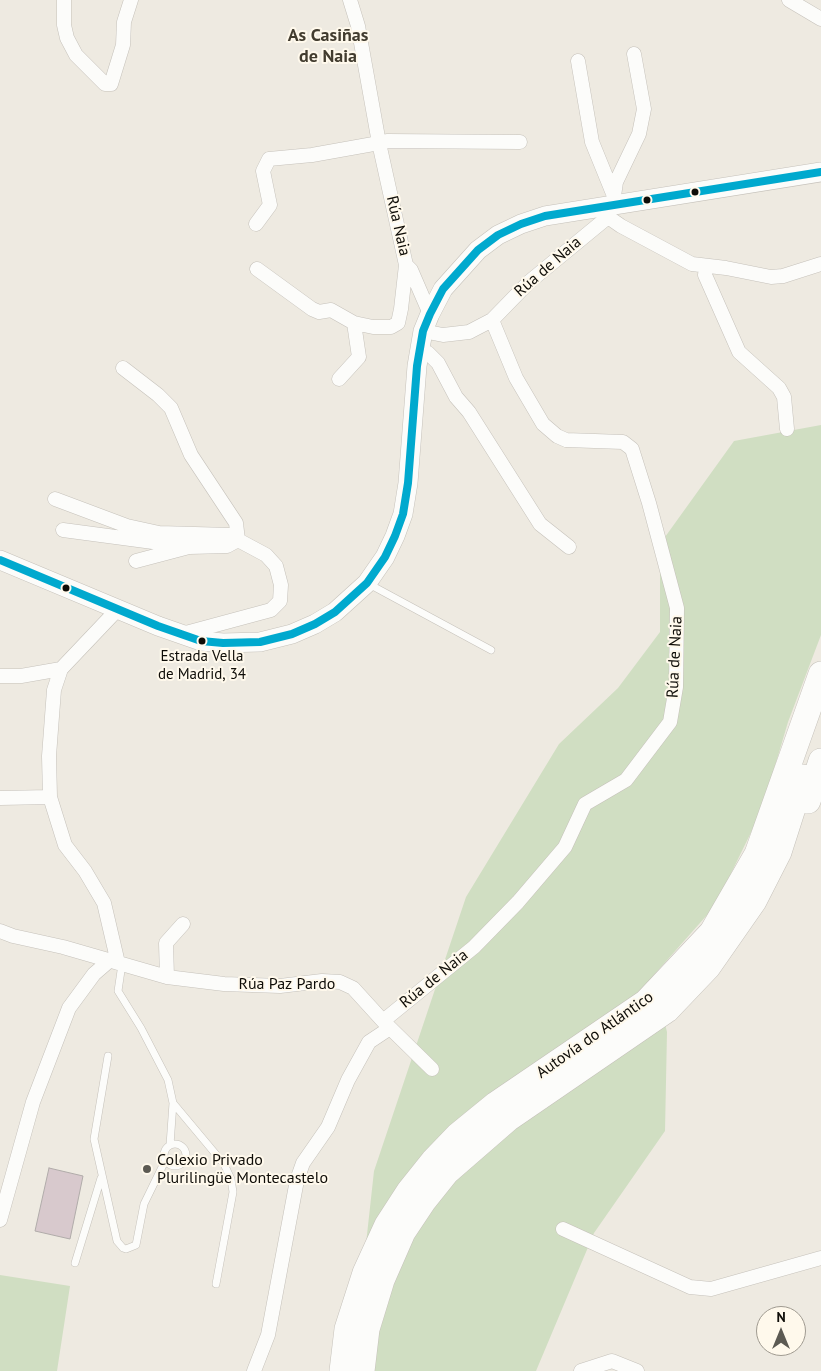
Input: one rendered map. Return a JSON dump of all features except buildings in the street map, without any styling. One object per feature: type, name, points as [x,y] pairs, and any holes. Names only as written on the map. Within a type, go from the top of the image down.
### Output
[{"type":"highway","name":"Autovía do Atlántico","points":[[342,1371],[347,1330],[365,1273],[387,1225],[409,1191],[433,1161],[458,1134],[496,1104],[646,1002],[712,932],[758,854],[821,674]]},
{"type":"highway","name":"Autovía do Atlántico","points":[[362,1371],[367,1328],[382,1280],[403,1232],[447,1172],[508,1119],[668,1010],[708,967],[754,901],[779,852],[821,722]]},
{"type":"highway","points":[[708,967],[757,916],[771,892],[786,863],[821,761]]},
{"type":"main road","points":[[0,560],[180,635],[201,641],[246,644],[292,634],[335,612],[367,583],[385,557],[403,514],[408,484],[421,340],[430,314],[443,290],[461,267],[478,250],[498,235],[520,224],[545,216],[821,172]]},
{"type":"street","points":[[64,0],[64,25],[67,38],[76,55],[105,84],[111,84],[123,45],[124,22],[131,0]]},
{"type":"street","name":"Rúa Naia","points":[[257,269],[319,312],[331,310],[354,323],[373,328],[391,327],[398,323],[406,265],[379,143],[358,26],[350,0]]},
{"type":"street","points":[[789,0],[821,19]]},
{"type":"street","points":[[611,205],[616,182],[639,134],[644,109],[634,54]]},
{"type":"street","points":[[578,61],[592,142],[611,205],[682,261],[771,277],[782,276],[821,264]]},
{"type":"street","points":[[256,224],[270,205],[263,171],[269,159],[312,155],[387,141],[520,142]]},
{"type":"street","name":"Rúa de Naia","points":[[421,340],[469,332],[492,320],[529,282],[611,205]]},
{"type":"street","points":[[406,265],[411,270],[430,314]]},
{"type":"street","points":[[706,266],[705,275],[739,352],[779,388],[784,397],[787,429]]},
{"type":"street","name":"Rúa de Naia","points":[[386,1025],[474,947],[518,902],[565,847],[585,804],[626,780],[670,722],[676,687],[677,608],[649,503],[632,449],[623,442],[566,440],[556,436],[544,424],[516,378],[492,320]]},
{"type":"street","points":[[340,379],[359,357],[354,323]]},
{"type":"street","points":[[421,340],[428,353],[438,363],[456,397],[469,412],[540,524],[569,547]]},
{"type":"street","points":[[123,368],[158,395],[171,408],[191,455],[236,523],[238,540]]},
{"type":"street","points":[[55,499],[127,526],[159,533],[230,535],[266,556],[276,566],[282,585],[280,601],[271,610],[180,635]]},
{"type":"street","points":[[63,530],[189,547],[227,546],[238,540]]},
{"type":"street","points":[[136,561],[189,547]]},
{"type":"street","points":[[0,1220],[33,1102],[69,1008],[94,974],[117,962],[104,902],[85,871],[65,845],[50,796],[50,756],[54,690],[61,668],[118,610]]},
{"type":"street","points":[[0,676],[21,676],[61,668]]},
{"type":"street","points":[[0,798],[50,796]]},
{"type":"street","points":[[167,977],[166,943],[183,924]]},
{"type":"street","name":"Rúa Paz Pardo","points":[[0,930],[13,936],[117,962],[167,977],[224,984],[280,986],[322,981],[340,982],[353,988],[386,1025],[432,1069]]},
{"type":"street","points":[[254,1371],[268,1334],[297,1180],[303,1164],[328,1127],[348,1080],[369,1042],[386,1025]]},
{"type":"street","points":[[563,1229],[690,1287],[711,1289],[821,1258]]},
{"type":"street","points":[[581,1371],[612,1361],[637,1371]]},
{"type":"lane","points":[[367,583],[491,650]]},
{"type":"lane","points":[[117,962],[118,990],[141,1028],[168,1080],[173,1103],[170,1145]]},
{"type":"lane","points":[[108,1056],[94,1139],[101,1177],[117,1241],[122,1248],[132,1248],[136,1245],[140,1235],[144,1204],[165,1161]]},
{"type":"lane","points":[[173,1103],[224,1164],[231,1179],[233,1192],[216,1284]]},
{"type":"lane","points":[[177,1144],[186,1152],[182,1164],[176,1166],[169,1165],[165,1161],[163,1155],[165,1149],[170,1145],[177,1144]]},
{"type":"lane","points":[[75,1263],[101,1177]]},
{"type":"green space","points":[[821,425],[821,635],[788,722],[762,810],[715,906],[653,976],[667,1032],[665,1131],[594,1233],[536,1371],[352,1371],[374,1171],[466,897],[559,744],[618,688],[660,632],[660,544],[734,441]]},
{"type":"green space","points":[[0,1275],[70,1286],[57,1371],[0,1371]]},
{"type":"transit line","points":[[0,560],[158,626],[201,641],[223,643],[260,642],[292,634],[315,624],[335,612],[367,583],[385,557],[395,536],[403,514],[408,483],[417,366],[423,331],[443,289],[478,250],[498,235],[521,224],[545,216],[821,172]]},
{"type":"place","name":"Estrada Vella de Madrid, 34","points":[[202,641]]},
{"type":"place","name":"Colexio Privado Plurilingüe Montecastelo","points":[[147,1169]]},
{"type":"district","name":"As Casiñas de Naia","points":[[328,46]]}]
